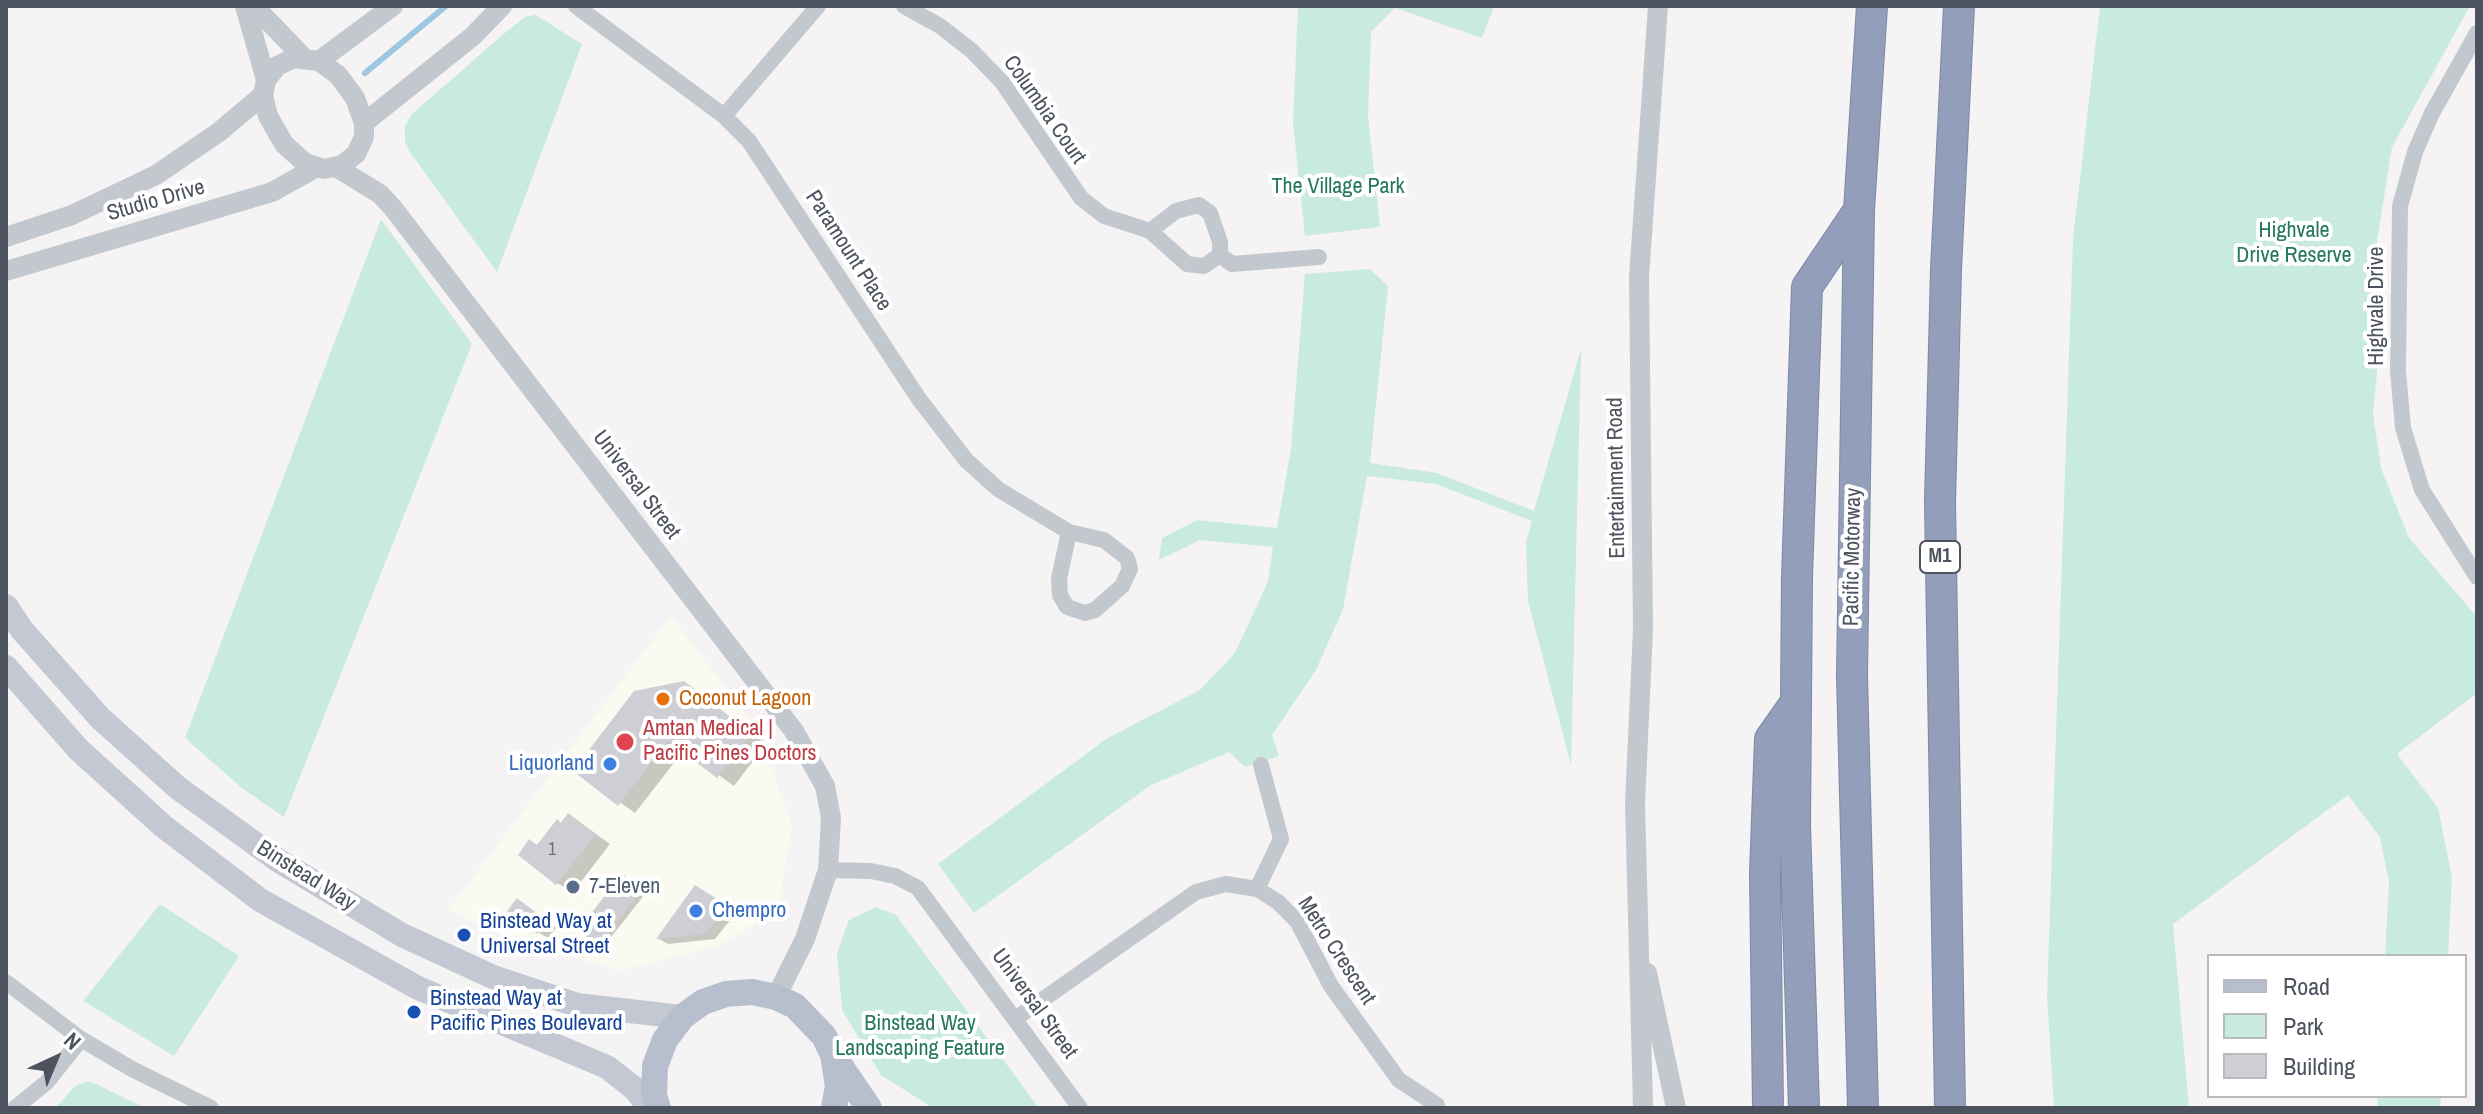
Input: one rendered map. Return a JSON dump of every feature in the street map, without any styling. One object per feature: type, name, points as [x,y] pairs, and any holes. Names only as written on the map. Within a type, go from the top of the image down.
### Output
[{"type":"highway","name":"Pacific Motorway","points":[[1863,1108],[1852,676],[1859,210],[1872,6]]},
{"type":"highway","name":"M1","points":[[1950,1108],[1940,502],[1946,269],[1959,6]]},
{"type":"highway","points":[[1804,1108],[1795,825],[1807,287],[1859,210]]},
{"type":"highway","points":[[1768,1108],[1765,873],[1770,739],[1796,702]]},
{"type":"main road","name":"Binstead Way","points":[[6,606],[22,630],[100,718],[178,788],[279,861],[402,935],[534,992],[613,1011],[682,1017]]},
{"type":"main road","name":"Binstead Way","points":[[6,667],[78,749],[163,826],[260,900],[418,988],[607,1067],[635,1089],[650,1108]]},
{"type":"main road","points":[[658,1108],[654,1095],[655,1066],[665,1040],[682,1017],[703,1002],[726,994],[752,992],[776,997],[811,1020],[869,1108]]},
{"type":"main road","points":[[833,1055],[838,1086],[834,1108]]},
{"type":"street","points":[[245,6],[268,116],[284,144],[305,163],[326,167],[348,161],[360,146],[364,123],[355,98],[346,85],[311,59],[254,6]]},
{"type":"street","points":[[264,88],[277,66],[311,59],[393,6]]},
{"type":"street","points":[[364,123],[473,36],[502,6]]},
{"type":"street","name":"Paramount Place","points":[[576,6],[724,116],[749,141],[943,434],[998,489],[1069,532],[1088,534],[1118,548],[1127,558],[1130,569],[1122,586],[1095,610],[1085,613],[1067,607],[1060,595],[1059,579],[1069,532]]},
{"type":"street","points":[[724,116],[818,6]]},
{"type":"street","name":"Columbia Court","points":[[904,6],[940,26],[972,51],[1002,82],[1081,198],[1104,216],[1150,231],[1187,264],[1196,267],[1210,264],[1220,255],[1232,264],[1319,257]]},
{"type":"street","name":"Entertainment Road","points":[[1643,1108],[1638,1021],[1642,950],[1635,804],[1643,629],[1639,277],[1658,6]]},
{"type":"street","name":"Highvale Drive","points":[[2477,33],[2431,115],[2415,152],[2400,206],[2398,371],[2403,428],[2422,490],[2477,577]]},
{"type":"street","name":"Studio Drive","points":[[6,237],[72,215],[156,175],[219,132],[264,88]]},
{"type":"street","name":"Studio Drive","points":[[6,271],[272,192],[326,167]]},
{"type":"street","name":"Universal Street","points":[[326,167],[380,194],[393,208],[794,731],[825,786],[831,818],[828,870],[805,939],[776,997]]},
{"type":"street","points":[[1150,231],[1176,211],[1199,205],[1210,213],[1220,242],[1220,255]]},
{"type":"street","points":[[1015,1019],[1196,892],[1226,884],[1257,889],[1281,839],[1261,765]]},
{"type":"street","name":"Universal Street","points":[[828,870],[871,871],[895,876],[918,888],[1080,1108]]},
{"type":"street","name":"Metro Crescent","points":[[1257,889],[1278,902],[1297,921],[1331,986],[1399,1080],[1437,1105]]},
{"type":"street","name":"Entertainment Road","points":[[1642,950],[1676,1108]]},
{"type":"street","points":[[6,982],[81,1039],[132,1069],[211,1108]]},
{"type":"street","points":[[15,1108],[47,1082],[81,1039]]},
{"type":"shaded area","points":[[671,616],[757,729],[792,827],[778,907],[767,918],[720,945],[618,971],[488,930],[449,909]]},
{"type":"green space","name":"The Village Park","points":[[1298,6],[1494,6],[1482,38],[1395,8],[1371,32],[1368,117],[1380,227],[1305,236],[1293,123]]},
{"type":"green space","name":"Highvale Drive Reserve","points":[[2100,6],[2470,6],[2392,147],[2377,241],[2380,340],[2373,414],[2381,468],[2409,538],[2477,617],[2477,693],[2397,754],[2438,808],[2452,877],[2448,954],[2385,954],[2389,882],[2380,837],[2348,795],[2173,924],[2189,1108],[2054,1108],[2047,997],[2073,239]]},
{"type":"green space","points":[[536,15],[582,44],[497,272],[409,151],[405,126],[412,114],[506,32],[525,17]]},
{"type":"green space","points":[[381,219],[472,344],[284,817],[243,789],[185,738]]},
{"type":"green space","points":[[1370,269],[1388,286],[1370,463],[1437,473],[1534,511],[1581,349],[1571,765],[1528,601],[1526,542],[1532,521],[1436,484],[1367,476],[1343,609],[1316,670],[1272,735],[1279,756],[1245,767],[1229,752],[1151,785],[974,913],[938,864],[1106,739],[1200,690],[1235,653],[1268,582],[1273,547],[1200,540],[1159,560],[1162,538],[1197,520],[1277,528],[1291,449],[1305,274]]},
{"type":"green space","points":[[160,904],[239,956],[174,1056],[83,1001]]},
{"type":"green space","name":"Binstead Way Landscaping Feature","points":[[876,907],[896,915],[1039,1108],[933,1108],[881,1075],[842,1010],[837,953],[849,920]]},
{"type":"green space","points":[[87,1081],[145,1108],[56,1108],[74,1087]]},
{"type":"green space","points":[[2378,1098],[2441,1098],[2440,1108],[2377,1108]]},
{"type":"building","points":[[684,681],[751,733],[717,778],[668,741],[618,806],[573,771],[634,691]]},
{"type":"building","points":[[568,813],[596,834],[556,885],[518,855],[529,839],[537,845],[557,819],[561,823]]},
{"type":"building","points":[[622,874],[642,890],[598,946],[578,930]]},
{"type":"building","points":[[695,885],[728,906],[705,934],[656,939]]},
{"type":"building","points":[[517,898],[547,921],[537,934],[507,911]]},
{"type":"waterway","points":[[365,73],[446,6]]},
{"type":"place","name":"Coconut Lagoon","points":[[663,699]]},
{"type":"place","name":"Amtan Medical | Pacific Pines Doctors","points":[[625,742]]},
{"type":"place","name":"Liquorland","points":[[610,764]]},
{"type":"place","name":"7-Eleven","points":[[573,887]]},
{"type":"place","name":"Chempro","points":[[696,911]]},
{"type":"place","name":"Binstead Way at Universal Street","points":[[464,935]]},
{"type":"place","name":"Binstead Way at Pacific Pines Boulevard","points":[[414,1012]]}]
